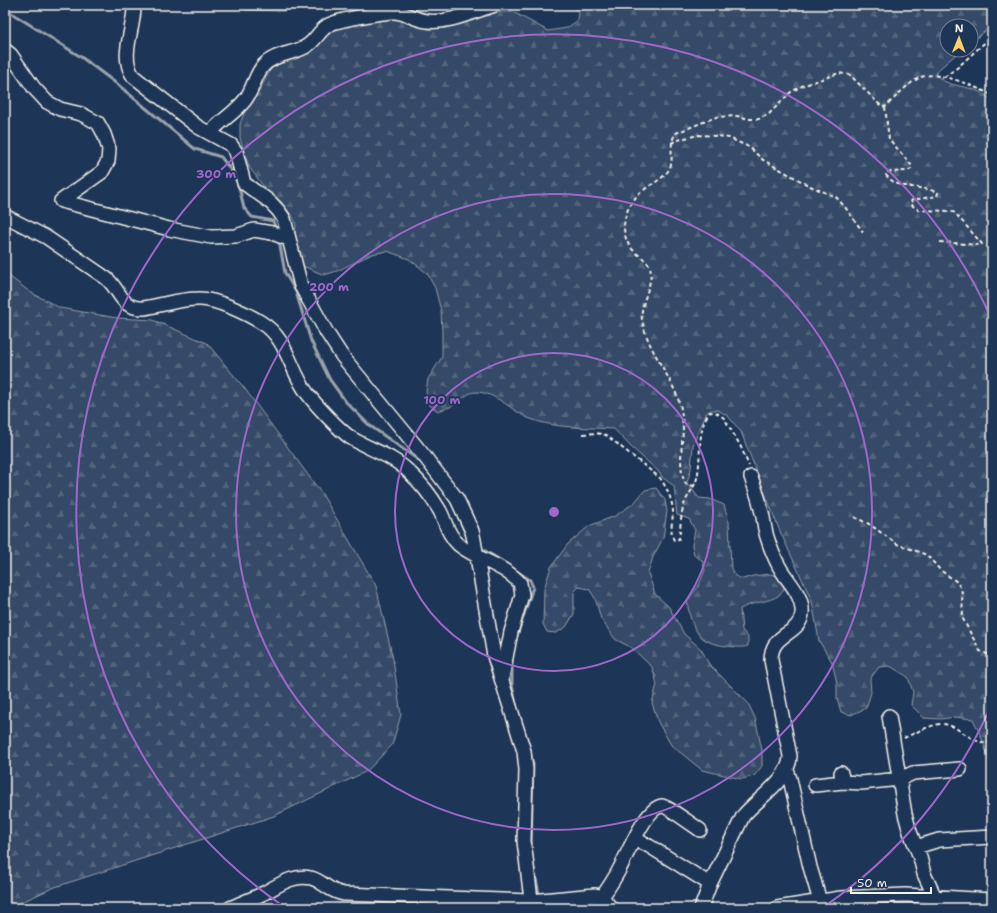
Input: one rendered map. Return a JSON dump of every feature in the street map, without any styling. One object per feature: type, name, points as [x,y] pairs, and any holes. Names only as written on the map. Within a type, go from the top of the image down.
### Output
[{"type":"street","points":[[134,5],[128,46],[130,71],[133,76],[198,127],[231,145],[236,152],[244,183],[269,200],[280,211],[284,219],[301,286],[327,334],[342,356],[426,457],[457,499],[472,531],[494,656],[524,751],[526,770],[524,841],[540,903]]},
{"type":"street","points":[[210,133],[216,126],[239,108],[252,89],[265,64],[272,59],[306,47],[312,43],[324,27],[333,22],[374,14],[394,12],[400,12],[427,21],[449,20],[494,5]]},
{"type":"street","points":[[5,50],[11,55],[34,88],[47,102],[60,109],[81,114],[98,123],[104,134],[109,149],[108,162],[102,172],[61,202],[169,229],[211,237],[236,236],[254,230],[272,233],[288,239]]},
{"type":"street","points":[[5,216],[46,237],[106,278],[112,283],[118,295],[130,306],[138,309],[190,299],[204,299],[230,307],[272,329],[278,336],[297,378],[307,393],[340,429],[349,436],[408,470],[436,504],[449,533],[454,540],[476,549],[517,579],[522,587],[522,595],[511,632],[502,682]]},
{"type":"street","points":[[701,908],[710,884],[743,816],[750,807],[781,779],[790,762],[771,660],[771,653],[775,643],[796,627],[800,621],[802,615],[802,604],[780,567],[766,536],[761,508],[751,477]]},
{"type":"street","points":[[890,716],[905,814],[924,874],[938,902]]},
{"type":"street","points":[[815,785],[842,777],[861,783],[900,779],[913,773],[960,768]]},
{"type":"street","points":[[787,770],[810,867],[821,904]]},
{"type":"street","points":[[602,896],[620,868],[644,822],[651,813],[661,806],[666,807],[700,830]]},
{"type":"street","points":[[916,847],[940,840],[992,837]]},
{"type":"street","points":[[635,839],[649,846],[710,884]]},
{"type":"street","points":[[230,908],[263,894],[284,881],[303,877],[318,880],[331,890],[344,894],[540,903],[590,894],[602,896],[611,908]]},
{"type":"street","points":[[777,908],[821,904],[841,898],[905,895],[938,902],[992,900]]},
{"type":"path","points":[[944,77],[957,68],[992,36]]},
{"type":"path","points":[[694,486],[686,484],[682,477],[681,452],[683,422],[677,394],[652,348],[642,320],[642,309],[651,279],[650,266],[626,240],[623,228],[627,212],[637,196],[668,172],[671,160],[671,143],[676,133],[716,117],[737,116],[754,120],[765,117],[791,92],[802,86],[839,73],[850,75],[879,104],[885,107]]},
{"type":"path","points":[[885,107],[922,77],[944,77],[977,87],[992,95]]},
{"type":"path","points":[[885,107],[887,133],[889,139],[912,166],[912,169],[908,171],[887,172],[886,175],[898,184],[907,187],[926,189],[938,193],[937,196],[912,200],[910,204],[919,210],[951,211],[955,213],[982,244],[940,242]]},
{"type":"path","points":[[671,143],[698,135],[718,136],[739,142],[749,147],[763,160],[810,186],[836,197],[854,218],[863,232]]},
{"type":"path","points":[[583,434],[596,433],[606,435],[660,478],[665,485],[671,500],[673,510],[671,534],[674,540],[679,539],[682,514],[686,500],[698,477],[700,440],[708,414],[717,412],[724,418],[746,456],[751,477]]},
{"type":"path","points":[[854,517],[869,524],[897,544],[927,555],[940,570],[957,582],[962,593],[963,619],[980,651],[992,656]]},
{"type":"path","points":[[893,742],[939,724],[952,726],[977,742],[992,742]]},
{"type":"green space","points":[[232,5],[304,5],[283,11],[246,10]]},
{"type":"green space","points":[[572,5],[992,5],[992,26],[979,36],[979,18],[939,18],[939,58],[952,58],[939,69],[936,74],[939,78],[948,83],[975,90],[992,99],[992,768],[981,736],[973,719],[955,717],[941,719],[924,718],[911,705],[913,692],[908,677],[890,666],[879,667],[870,679],[871,693],[866,708],[851,715],[841,712],[837,698],[837,683],[832,662],[819,641],[812,601],[779,529],[741,432],[728,416],[718,410],[707,412],[693,445],[691,469],[687,483],[699,498],[710,499],[724,505],[729,522],[731,569],[735,576],[743,579],[770,574],[783,577],[784,584],[783,590],[776,597],[770,600],[750,604],[740,609],[742,630],[748,637],[748,646],[740,647],[709,642],[702,638],[691,620],[687,602],[699,585],[705,570],[702,560],[694,555],[692,545],[695,530],[689,519],[677,515],[674,486],[662,477],[658,471],[631,447],[614,429],[559,426],[538,422],[522,415],[490,395],[476,392],[467,395],[451,406],[438,411],[428,404],[426,391],[428,379],[442,357],[442,331],[441,311],[435,288],[427,273],[409,259],[387,251],[372,254],[337,271],[324,275],[303,266],[294,244],[296,224],[292,215],[267,191],[249,167],[240,138],[240,124],[246,108],[258,93],[271,69],[335,26],[390,17],[410,21],[489,12],[513,12],[548,31],[567,28],[578,20],[579,12]]},
{"type":"green space","points":[[5,273],[30,292],[60,308],[117,318],[153,320],[207,343],[245,389],[322,494],[376,586],[393,659],[401,715],[392,745],[367,771],[274,816],[55,887],[8,908],[5,908]]},
{"type":"green space","points":[[656,488],[665,500],[667,511],[663,538],[653,557],[648,573],[655,594],[669,607],[684,634],[701,649],[709,664],[748,703],[755,718],[762,750],[762,766],[754,776],[742,779],[702,770],[671,745],[658,722],[652,703],[657,684],[652,667],[632,648],[615,639],[601,619],[595,598],[589,589],[579,587],[574,592],[574,614],[566,627],[556,633],[547,632],[543,624],[544,589],[551,567],[568,544],[589,526],[615,516],[634,503],[645,490]]},
{"type":"waterway","points":[[5,9],[81,57],[117,84],[195,149],[221,157],[233,173],[239,187],[244,208],[252,217],[273,221],[276,229]]},
{"type":"waterway","points":[[279,240],[285,273],[296,292],[311,341],[330,380],[346,402],[369,425],[424,464]]},
{"type":"waterway","points":[[458,516],[468,539]]},
{"type":"waterway","points":[[479,547],[508,565]]},
{"type":"waterway","points":[[512,568],[530,580],[533,587],[515,642]]},
{"type":"waterway","points":[[512,661],[512,685],[517,709]]},
{"type":"waterway","points":[[530,753],[533,764],[531,850]]},
{"type":"waterway","points":[[532,860],[540,898]]}]
